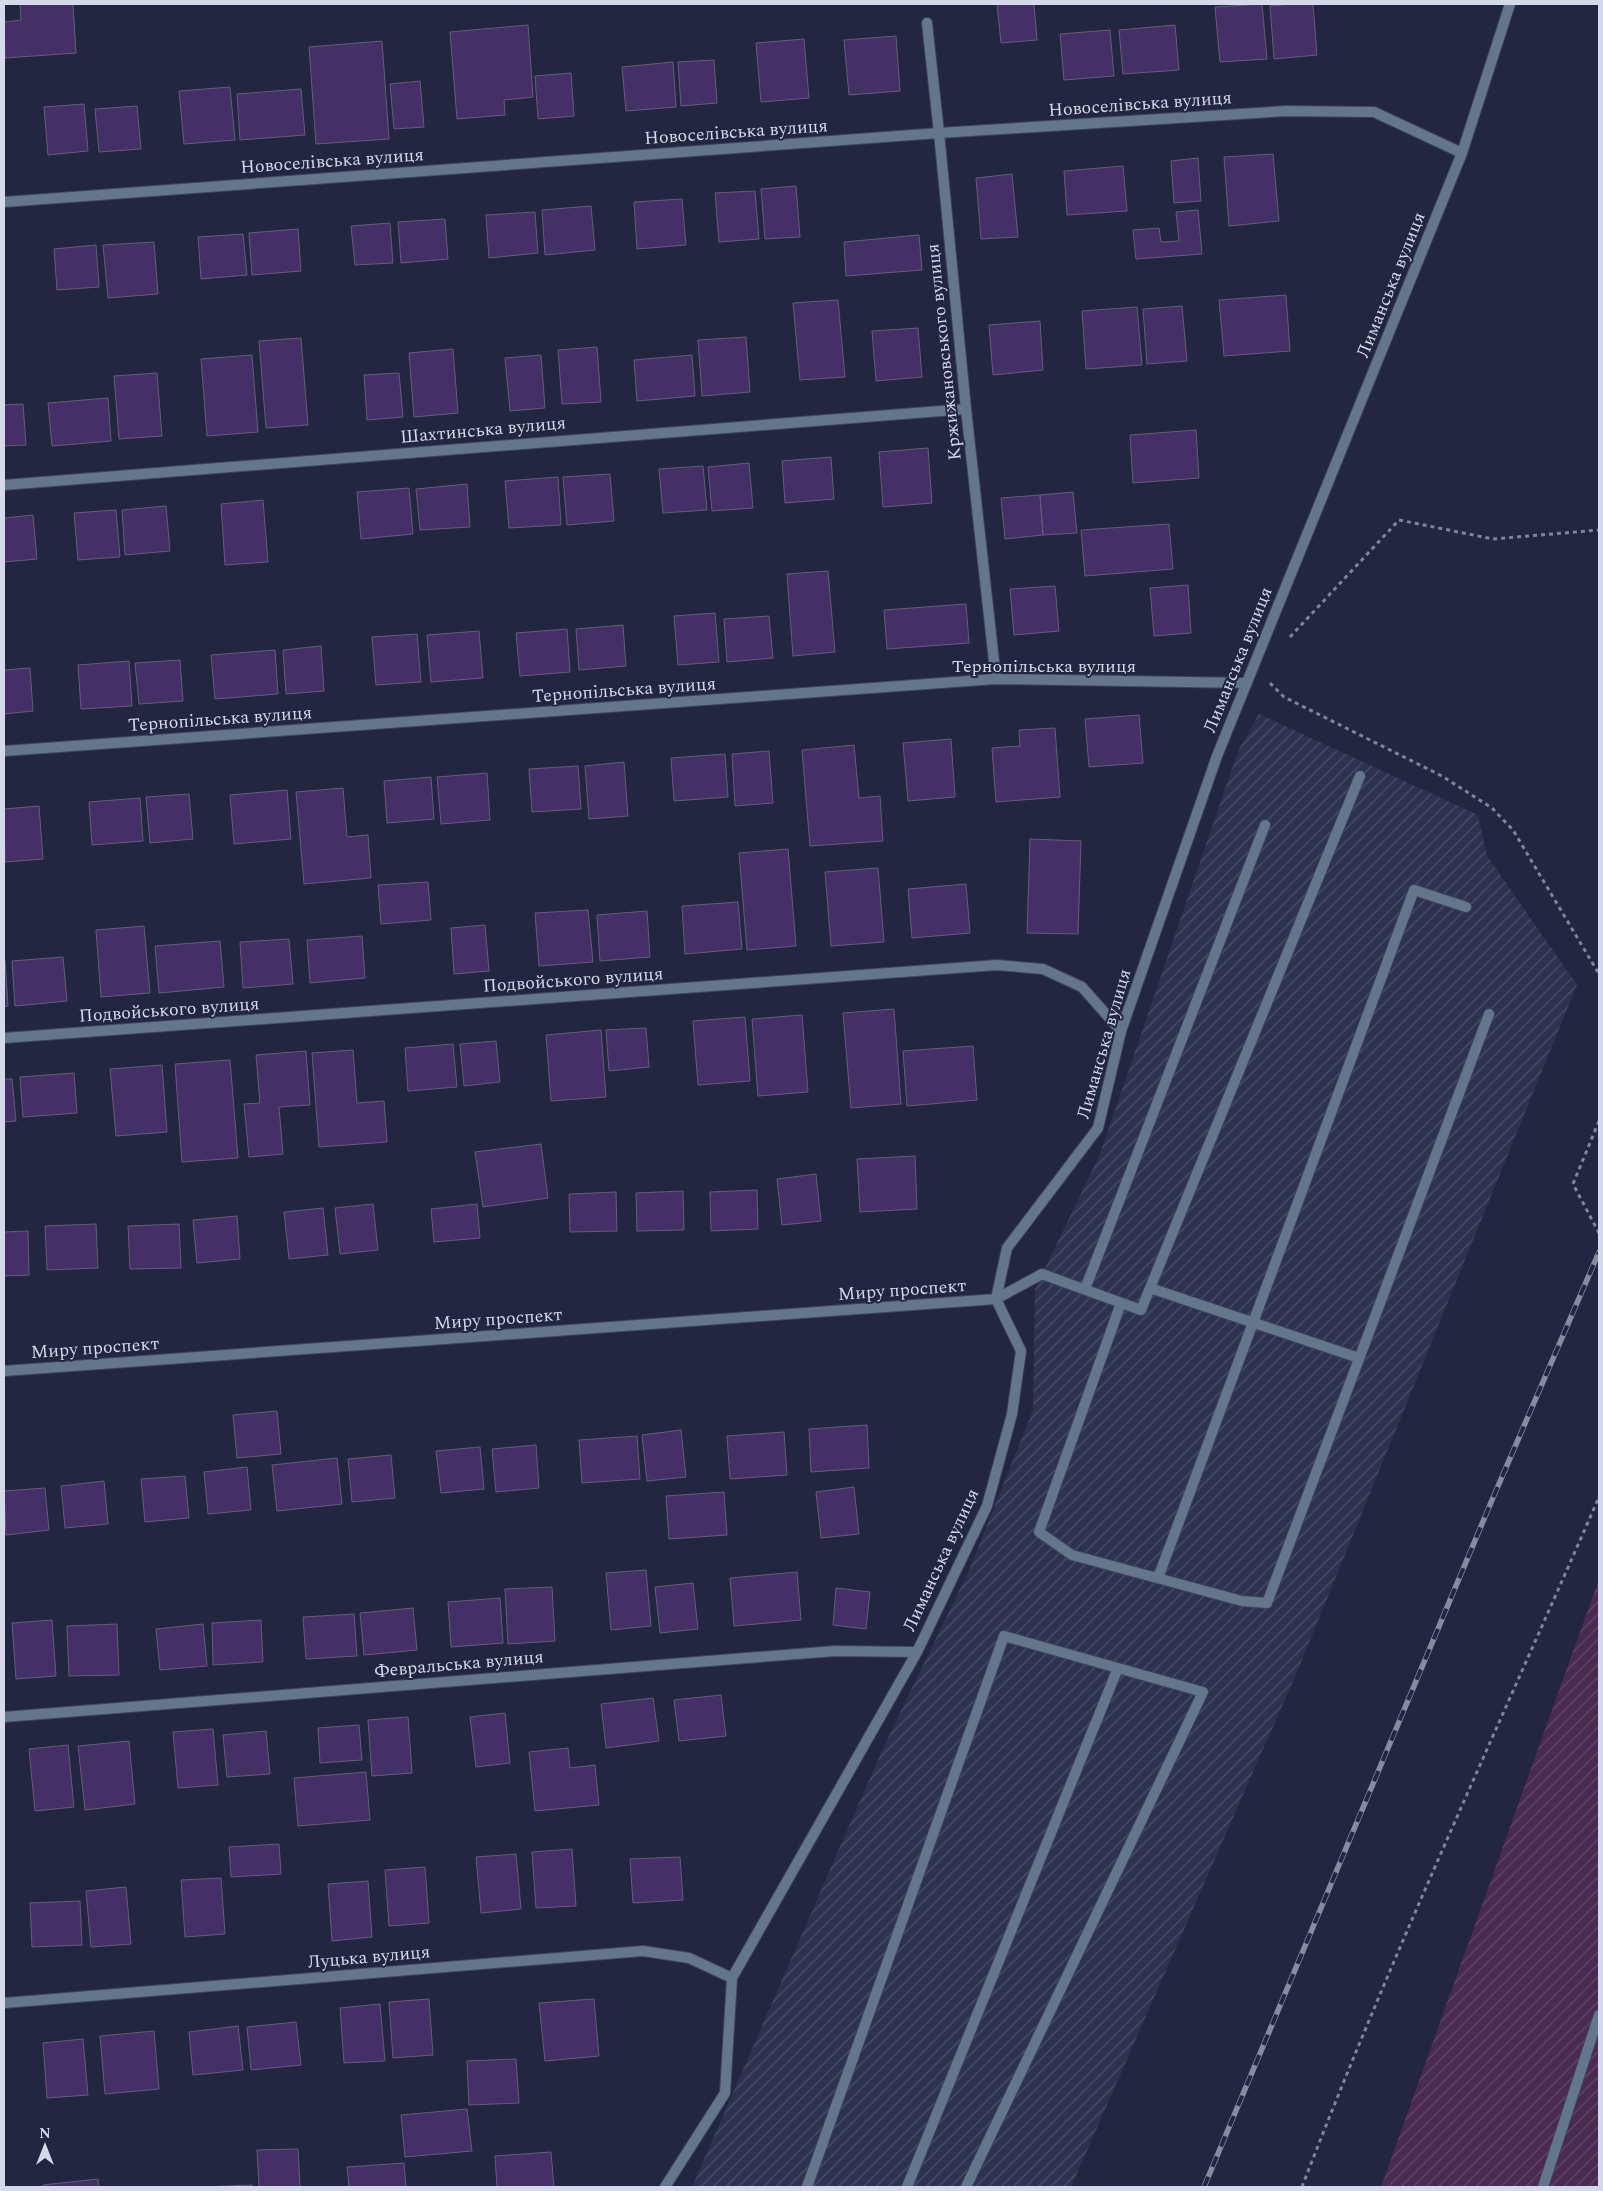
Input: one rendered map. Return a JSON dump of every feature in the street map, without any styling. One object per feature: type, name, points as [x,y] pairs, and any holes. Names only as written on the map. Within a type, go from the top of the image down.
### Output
[{"type":"street","name":"Лиманська вулиця","points":[[665,2187],[725,2093],[732,1978],[917,1652],[987,1506],[1012,1414],[1021,1351],[996,1299],[1007,1248],[1098,1128],[1121,1032],[1217,756],[1462,153],[1510,4]]},
{"type":"street","name":"Кржижановського вулиця","points":[[927,22],[966,409],[996,679]]},
{"type":"street","name":"Новоселівська вулиця","points":[[4,202],[939,133],[1286,111],[1374,112],[1462,153]]},
{"type":"street","name":"Шахтинська вулиця","points":[[4,484],[966,409]]},
{"type":"street","name":"Тернопільська вулиця","points":[[4,751],[996,679],[1247,683]]},
{"type":"street","points":[[996,1299],[1042,1274],[1141,1310],[1360,776]]},
{"type":"street","points":[[1085,1289],[1265,825]]},
{"type":"street","points":[[1158,1578],[1414,890],[1466,907]]},
{"type":"street","name":"Подвойського вулиця","points":[[4,1038],[997,965],[1043,969],[1082,987],[1121,1032]]},
{"type":"street","points":[[1121,1303],[1039,1532],[1072,1555],[1242,1601],[1267,1603],[1490,1014]]},
{"type":"street","points":[[1150,1288],[1359,1358]]},
{"type":"street","name":"Миру проспект","points":[[4,1371],[996,1299]]},
{"type":"street","points":[[807,2187],[1004,1636],[1203,1692],[966,2187]]},
{"type":"street","name":"Февральська вулиця","points":[[4,1717],[834,1651],[917,1652]]},
{"type":"street","points":[[907,2187],[1118,1668]]},
{"type":"street","name":"Луцька вулиця","points":[[4,2003],[643,1951],[689,1958],[732,1978]]},
{"type":"street","points":[[1543,2187],[1599,2015]]},
{"type":"path","points":[[1287,640],[1399,520],[1493,539],[1599,530]]},
{"type":"path","points":[[1247,683],[1269,682],[1284,697],[1442,776],[1492,808],[1513,830],[1599,974]]},
{"type":"path","points":[[1599,1121],[1573,1184],[1599,1233]]},
{"type":"path","points":[[1302,2187],[1331,2112],[1457,1814],[1599,1497]]},
{"type":"shaded area","points":[[1259,714],[1478,815],[1487,856],[1577,985],[1300,1665],[1071,2187],[692,2187],[883,1748],[970,1568],[1033,1410],[1035,1289],[1100,1154],[1238,751]]},
{"type":"shaded area","points":[[1599,1579],[1599,2187],[1381,2187]]},
{"type":"building","points":[[20,4],[73,4],[76,53],[5,58],[4,22],[21,20]]},
{"type":"building","points":[[997,4],[1034,4],[1037,40],[1001,43]]},
{"type":"building","points":[[1262,4],[1267,59],[1220,62],[1215,7]]},
{"type":"building","points":[[1313,4],[1317,55],[1274,59],[1270,6]]},
{"type":"building","points":[[528,25],[533,97],[504,100],[505,115],[457,119],[450,32]]},
{"type":"building","points":[[1175,25],[1179,70],[1123,74],[1119,30]]},
{"type":"building","points":[[1110,30],[1114,76],[1064,80],[1060,34]]},
{"type":"building","points":[[896,36],[900,91],[849,95],[844,40]]},
{"type":"building","points":[[804,39],[809,98],[761,102],[756,43]]},
{"type":"building","points":[[382,41],[389,139],[316,144],[309,47]]},
{"type":"building","points":[[714,60],[717,103],[681,106],[678,62]]},
{"type":"building","points":[[673,62],[676,107],[626,111],[622,67]]},
{"type":"building","points":[[571,73],[574,116],[538,119],[535,76]]},
{"type":"building","points":[[420,81],[424,127],[394,129],[390,84]]},
{"type":"building","points":[[230,87],[235,140],[184,144],[179,91]]},
{"type":"building","points":[[301,89],[305,135],[240,140],[237,94]]},
{"type":"building","points":[[84,104],[88,151],[48,155],[44,107]]},
{"type":"building","points":[[137,106],[141,149],[99,152],[95,109]]},
{"type":"building","points":[[1273,154],[1279,221],[1229,226],[1224,157]]},
{"type":"building","points":[[1198,158],[1201,201],[1174,203],[1171,161]]},
{"type":"building","points":[[1123,166],[1127,211],[1067,215],[1064,171]]},
{"type":"building","points":[[1012,174],[1018,237],[981,239],[976,178]]},
{"type":"building","points":[[796,186],[800,237],[765,239],[761,189]]},
{"type":"building","points":[[755,191],[759,239],[719,242],[715,193]]},
{"type":"building","points":[[682,199],[686,245],[637,249],[634,202]]},
{"type":"building","points":[[591,206],[595,250],[545,255],[542,210]]},
{"type":"building","points":[[1198,210],[1202,254],[1136,259],[1133,230],[1159,228],[1161,242],[1179,241],[1176,212]]},
{"type":"building","points":[[535,212],[538,253],[489,258],[486,215]]},
{"type":"building","points":[[445,219],[448,259],[401,263],[398,222]]},
{"type":"building","points":[[390,223],[393,263],[355,265],[351,226]]},
{"type":"building","points":[[298,229],[301,271],[252,275],[249,233]]},
{"type":"building","points":[[243,234],[247,275],[201,279],[198,237]]},
{"type":"building","points":[[919,235],[922,270],[846,276],[844,242]]},
{"type":"building","points":[[154,242],[158,294],[108,298],[103,245]]},
{"type":"building","points":[[96,245],[99,287],[57,290],[54,249]]},
{"type":"building","points":[[1286,295],[1290,351],[1224,356],[1219,300]]},
{"type":"building","points":[[838,300],[845,377],[800,380],[793,303]]},
{"type":"building","points":[[1182,306],[1187,361],[1147,364],[1143,309]]},
{"type":"building","points":[[1137,307],[1142,365],[1086,369],[1082,311]]},
{"type":"building","points":[[1040,321],[1043,370],[993,375],[989,325]]},
{"type":"building","points":[[918,328],[922,377],[876,381],[872,331]]},
{"type":"building","points":[[746,337],[750,392],[702,396],[698,340]]},
{"type":"building","points":[[301,338],[308,425],[266,428],[259,341]]},
{"type":"building","points":[[597,347],[601,402],[562,404],[558,350]]},
{"type":"building","points":[[453,349],[458,413],[414,417],[409,353]]},
{"type":"building","points":[[252,355],[258,432],[207,436],[201,359]]},
{"type":"building","points":[[541,355],[545,408],[510,411],[505,358]]},
{"type":"building","points":[[692,355],[695,396],[637,401],[634,360]]},
{"type":"building","points":[[157,373],[162,436],[119,439],[114,376]]},
{"type":"building","points":[[399,373],[403,417],[367,420],[364,375]]},
{"type":"building","points":[[108,398],[111,441],[52,446],[48,403]]},
{"type":"building","points":[[23,404],[26,445],[4,446],[4,405]]},
{"type":"building","points":[[1196,430],[1199,478],[1133,483],[1130,435]]},
{"type":"building","points":[[928,448],[932,503],[883,507],[879,452]]},
{"type":"building","points":[[831,457],[834,499],[785,503],[782,461]]},
{"type":"building","points":[[749,463],[753,508],[712,511],[708,467]]},
{"type":"building","points":[[703,466],[707,510],[663,513],[659,469]]},
{"type":"building","points":[[610,474],[614,521],[567,525],[563,477]]},
{"type":"building","points":[[558,477],[561,525],[509,528],[505,481]]},
{"type":"building","points":[[467,484],[470,527],[420,530],[416,489]]},
{"type":"building","points":[[409,488],[413,534],[361,539],[357,492]]},
{"type":"building","points":[[1073,492],[1077,533],[1043,535],[1040,495]]},
{"type":"building","points":[[1040,495],[1043,535],[1005,539],[1001,498]]},
{"type":"building","points":[[263,500],[268,562],[225,565],[221,504]]},
{"type":"building","points":[[166,506],[170,551],[125,555],[122,510]]},
{"type":"building","points":[[116,510],[120,557],[78,560],[74,513]]},
{"type":"building","points":[[33,515],[37,559],[4,562],[4,518]]},
{"type":"building","points":[[1169,524],[1173,569],[1085,576],[1081,530]]},
{"type":"building","points":[[828,571],[835,652],[793,656],[787,574]]},
{"type":"building","points":[[1188,585],[1191,633],[1154,636],[1150,588]]},
{"type":"building","points":[[1055,586],[1059,631],[1014,635],[1010,589]]},
{"type":"building","points":[[966,604],[969,643],[887,649],[884,610]]},
{"type":"building","points":[[715,613],[719,662],[678,665],[674,616]]},
{"type":"building","points":[[769,616],[773,658],[727,662],[724,619]]},
{"type":"building","points":[[623,625],[626,666],[579,670],[576,629]]},
{"type":"building","points":[[567,629],[570,672],[520,676],[516,633]]},
{"type":"building","points":[[479,631],[483,678],[431,682],[427,635]]},
{"type":"building","points":[[417,634],[421,682],[376,685],[372,637]]},
{"type":"building","points":[[321,646],[324,691],[286,694],[283,650]]},
{"type":"building","points":[[275,650],[278,694],[215,699],[211,655]]},
{"type":"building","points":[[180,660],[183,701],[139,704],[135,663]]},
{"type":"building","points":[[129,661],[132,706],[81,709],[78,665]]},
{"type":"building","points":[[30,668],[33,711],[4,714],[4,670]]},
{"type":"building","points":[[1139,715],[1143,763],[1089,767],[1085,719]]},
{"type":"building","points":[[1055,728],[1060,797],[996,802],[992,748],[1020,746],[1019,730]]},
{"type":"building","points":[[951,739],[955,797],[908,801],[903,743]]},
{"type":"building","points":[[854,745],[859,798],[880,796],[883,841],[810,846],[802,750]]},
{"type":"building","points":[[769,751],[773,803],[735,806],[732,754]]},
{"type":"building","points":[[725,754],[728,797],[674,801],[671,758]]},
{"type":"building","points":[[624,762],[628,816],[589,819],[585,766]]},
{"type":"building","points":[[578,766],[581,809],[532,812],[529,769]]},
{"type":"building","points":[[487,773],[490,820],[441,824],[437,777]]},
{"type":"building","points":[[431,777],[434,819],[387,823],[384,781]]},
{"type":"building","points":[[343,788],[347,837],[368,835],[371,878],[304,884],[296,792]]},
{"type":"building","points":[[287,790],[291,839],[234,844],[230,795]]},
{"type":"building","points":[[189,794],[193,839],[150,843],[146,797]]},
{"type":"building","points":[[140,798],[143,841],[92,845],[89,802]]},
{"type":"building","points":[[39,806],[43,859],[5,862],[4,809]]},
{"type":"building","points":[[1030,839],[1081,841],[1078,934],[1027,933]]},
{"type":"building","points":[[788,849],[796,946],[747,950],[739,853]]},
{"type":"building","points":[[878,868],[884,942],[831,946],[825,872]]},
{"type":"building","points":[[428,882],[431,920],[381,924],[378,885]]},
{"type":"building","points":[[966,884],[970,933],[912,938],[908,889]]},
{"type":"building","points":[[738,902],[742,949],[685,954],[682,906]]},
{"type":"building","points":[[588,910],[593,962],[539,966],[535,913]]},
{"type":"building","points":[[647,911],[650,957],[600,961],[597,915]]},
{"type":"building","points":[[485,925],[489,971],[454,974],[451,928]]},
{"type":"building","points":[[144,926],[150,993],[101,997],[96,930]]},
{"type":"building","points":[[362,936],[365,978],[310,983],[307,940]]},
{"type":"building","points":[[289,939],[293,984],[243,988],[240,942]]},
{"type":"building","points":[[220,941],[224,987],[159,993],[155,946]]},
{"type":"building","points":[[63,957],[67,1001],[15,1006],[12,961]]},
{"type":"building","points":[[4,960],[8,1006],[4,1007]]},
{"type":"building","points":[[894,1009],[901,1104],[851,1108],[843,1013]]},
{"type":"building","points":[[802,1015],[808,1092],[758,1096],[752,1019]]},
{"type":"building","points":[[745,1017],[750,1081],[698,1085],[693,1021]]},
{"type":"building","points":[[646,1028],[649,1067],[609,1071],[606,1030]]},
{"type":"building","points":[[601,1030],[606,1097],[551,1101],[546,1035]]},
{"type":"building","points":[[496,1041],[500,1082],[464,1086],[460,1044]]},
{"type":"building","points":[[453,1044],[457,1087],[408,1091],[405,1048]]},
{"type":"building","points":[[973,1046],[977,1100],[907,1106],[903,1051]]},
{"type":"building","points":[[353,1050],[357,1103],[384,1101],[387,1142],[319,1147],[312,1053]]},
{"type":"building","points":[[306,1051],[310,1105],[279,1107],[283,1154],[249,1157],[244,1104],[260,1103],[256,1055]]},
{"type":"building","points":[[230,1060],[238,1158],[182,1162],[175,1064]]},
{"type":"building","points":[[162,1065],[167,1132],[116,1136],[110,1069]]},
{"type":"building","points":[[74,1073],[77,1113],[23,1117],[20,1077]]},
{"type":"building","points":[[4,1079],[12,1079],[16,1121],[4,1122]]},
{"type":"building","points":[[541,1144],[548,1198],[483,1207],[475,1152]]},
{"type":"building","points":[[915,1156],[917,1209],[860,1212],[857,1159]]},
{"type":"building","points":[[816,1174],[821,1221],[782,1225],[777,1179]]},
{"type":"building","points":[[757,1190],[758,1229],[711,1231],[710,1192]]},
{"type":"building","points":[[683,1191],[684,1230],[637,1231],[636,1193]]},
{"type":"building","points":[[616,1192],[617,1231],[570,1232],[569,1194]]},
{"type":"building","points":[[373,1204],[378,1250],[340,1254],[335,1208]]},
{"type":"building","points":[[477,1204],[480,1238],[434,1242],[431,1209]]},
{"type":"building","points":[[323,1208],[328,1255],[289,1259],[284,1212]]},
{"type":"building","points":[[237,1216],[240,1259],[197,1263],[193,1220]]},
{"type":"building","points":[[96,1224],[98,1268],[47,1270],[45,1226]]},
{"type":"building","points":[[179,1224],[181,1268],[130,1269],[128,1226]]},
{"type":"building","points":[[28,1231],[29,1275],[4,1276],[4,1232]]},
{"type":"building","points":[[277,1411],[281,1454],[237,1458],[233,1415]]},
{"type":"building","points":[[867,1425],[869,1468],[811,1472],[809,1429]]},
{"type":"building","points":[[681,1430],[686,1477],[647,1481],[642,1435]]},
{"type":"building","points":[[784,1432],[787,1475],[730,1479],[727,1436]]},
{"type":"building","points":[[637,1436],[640,1479],[582,1483],[579,1440]]},
{"type":"building","points":[[536,1445],[539,1488],[496,1492],[492,1449]]},
{"type":"building","points":[[480,1447],[484,1489],[441,1493],[436,1451]]},
{"type":"building","points":[[391,1455],[395,1498],[352,1502],[348,1459]]},
{"type":"building","points":[[337,1458],[342,1504],[277,1511],[272,1465]]},
{"type":"building","points":[[247,1467],[251,1510],[208,1514],[204,1472]]},
{"type":"building","points":[[185,1476],[189,1518],[145,1522],[141,1479]]},
{"type":"building","points":[[104,1481],[108,1524],[65,1528],[61,1486]]},
{"type":"building","points":[[854,1487],[859,1534],[821,1538],[816,1492]]},
{"type":"building","points":[[45,1488],[49,1530],[6,1535],[4,1491]]},
{"type":"building","points":[[724,1492],[727,1535],[669,1539],[666,1496]]},
{"type":"building","points":[[646,1570],[651,1626],[611,1630],[606,1573]]},
{"type":"building","points":[[797,1572],[801,1620],[734,1626],[730,1578]]},
{"type":"building","points":[[693,1583],[698,1629],[660,1633],[655,1587]]},
{"type":"building","points":[[552,1587],[555,1641],[508,1644],[505,1589]]},
{"type":"building","points":[[836,1588],[870,1592],[866,1629],[833,1625]]},
{"type":"building","points":[[500,1598],[503,1643],[451,1647],[448,1602]]},
{"type":"building","points":[[413,1608],[417,1650],[364,1655],[360,1613]]},
{"type":"building","points":[[354,1614],[357,1656],[306,1659],[303,1617]]},
{"type":"building","points":[[52,1620],[56,1676],[16,1679],[12,1623]]},
{"type":"building","points":[[261,1620],[263,1662],[213,1665],[212,1623]]},
{"type":"building","points":[[117,1624],[119,1675],[69,1676],[67,1626]]},
{"type":"building","points":[[203,1624],[207,1666],[160,1670],[156,1629]]},
{"type":"building","points":[[721,1695],[726,1736],[679,1741],[674,1700]]},
{"type":"building","points":[[653,1698],[659,1741],[606,1748],[601,1704]]},
{"type":"building","points":[[505,1713],[510,1763],[476,1767],[470,1717]]},
{"type":"building","points":[[408,1717],[412,1773],[372,1776],[368,1720]]},
{"type":"building","points":[[359,1725],[362,1760],[320,1763],[318,1728]]},
{"type":"building","points":[[213,1729],[218,1785],[178,1788],[173,1732]]},
{"type":"building","points":[[266,1731],[270,1774],[227,1777],[223,1735]]},
{"type":"building","points":[[129,1741],[135,1804],[85,1810],[78,1746]]},
{"type":"building","points":[[68,1745],[74,1807],[35,1811],[29,1749]]},
{"type":"building","points":[[568,1748],[570,1768],[595,1765],[599,1805],[535,1811],[529,1752]]},
{"type":"building","points":[[366,1772],[370,1820],[298,1826],[294,1778]]},
{"type":"building","points":[[279,1844],[281,1874],[231,1877],[229,1847]]},
{"type":"building","points":[[572,1849],[576,1906],[536,1908],[532,1852]]},
{"type":"building","points":[[516,1854],[521,1909],[481,1913],[476,1857]]},
{"type":"building","points":[[680,1857],[683,1900],[633,1903],[630,1859]]},
{"type":"building","points":[[425,1867],[429,1923],[389,1926],[385,1870]]},
{"type":"building","points":[[221,1878],[225,1934],[185,1937],[181,1880]]},
{"type":"building","points":[[368,1881],[372,1937],[332,1941],[328,1884]]},
{"type":"building","points":[[126,1887],[131,1944],[91,1947],[86,1891]]},
{"type":"building","points":[[80,1901],[82,1945],[32,1947],[30,1903]]},
{"type":"building","points":[[429,1999],[433,2055],[393,2058],[389,2002]]},
{"type":"building","points":[[594,1999],[599,2056],[545,2061],[539,2003]]},
{"type":"building","points":[[380,2004],[385,2061],[344,2063],[340,2008]]},
{"type":"building","points":[[296,2022],[301,2065],[251,2070],[247,2027]]},
{"type":"building","points":[[238,2026],[243,2070],[193,2075],[189,2032]]},
{"type":"building","points":[[154,2031],[159,2089],[105,2094],[100,2036]]},
{"type":"building","points":[[83,2039],[88,2095],[47,2098],[43,2043]]},
{"type":"building","points":[[516,2059],[519,2103],[469,2105],[467,2061]]},
{"type":"building","points":[[467,2109],[472,2151],[405,2157],[401,2115]]},
{"type":"building","points":[[298,2149],[300,2187],[259,2187],[257,2150]]},
{"type":"building","points":[[551,2152],[554,2187],[497,2187],[495,2156]]},
{"type":"building","points":[[404,2163],[406,2187],[349,2187],[347,2167]]},
{"type":"building","points":[[98,2179],[99,2187],[43,2187],[43,2185]]},
{"type":"building","points":[[252,2185],[252,2187],[204,2187]]},
{"type":"railway","points":[[1204,2187],[1492,1500],[1599,1252]]}]
